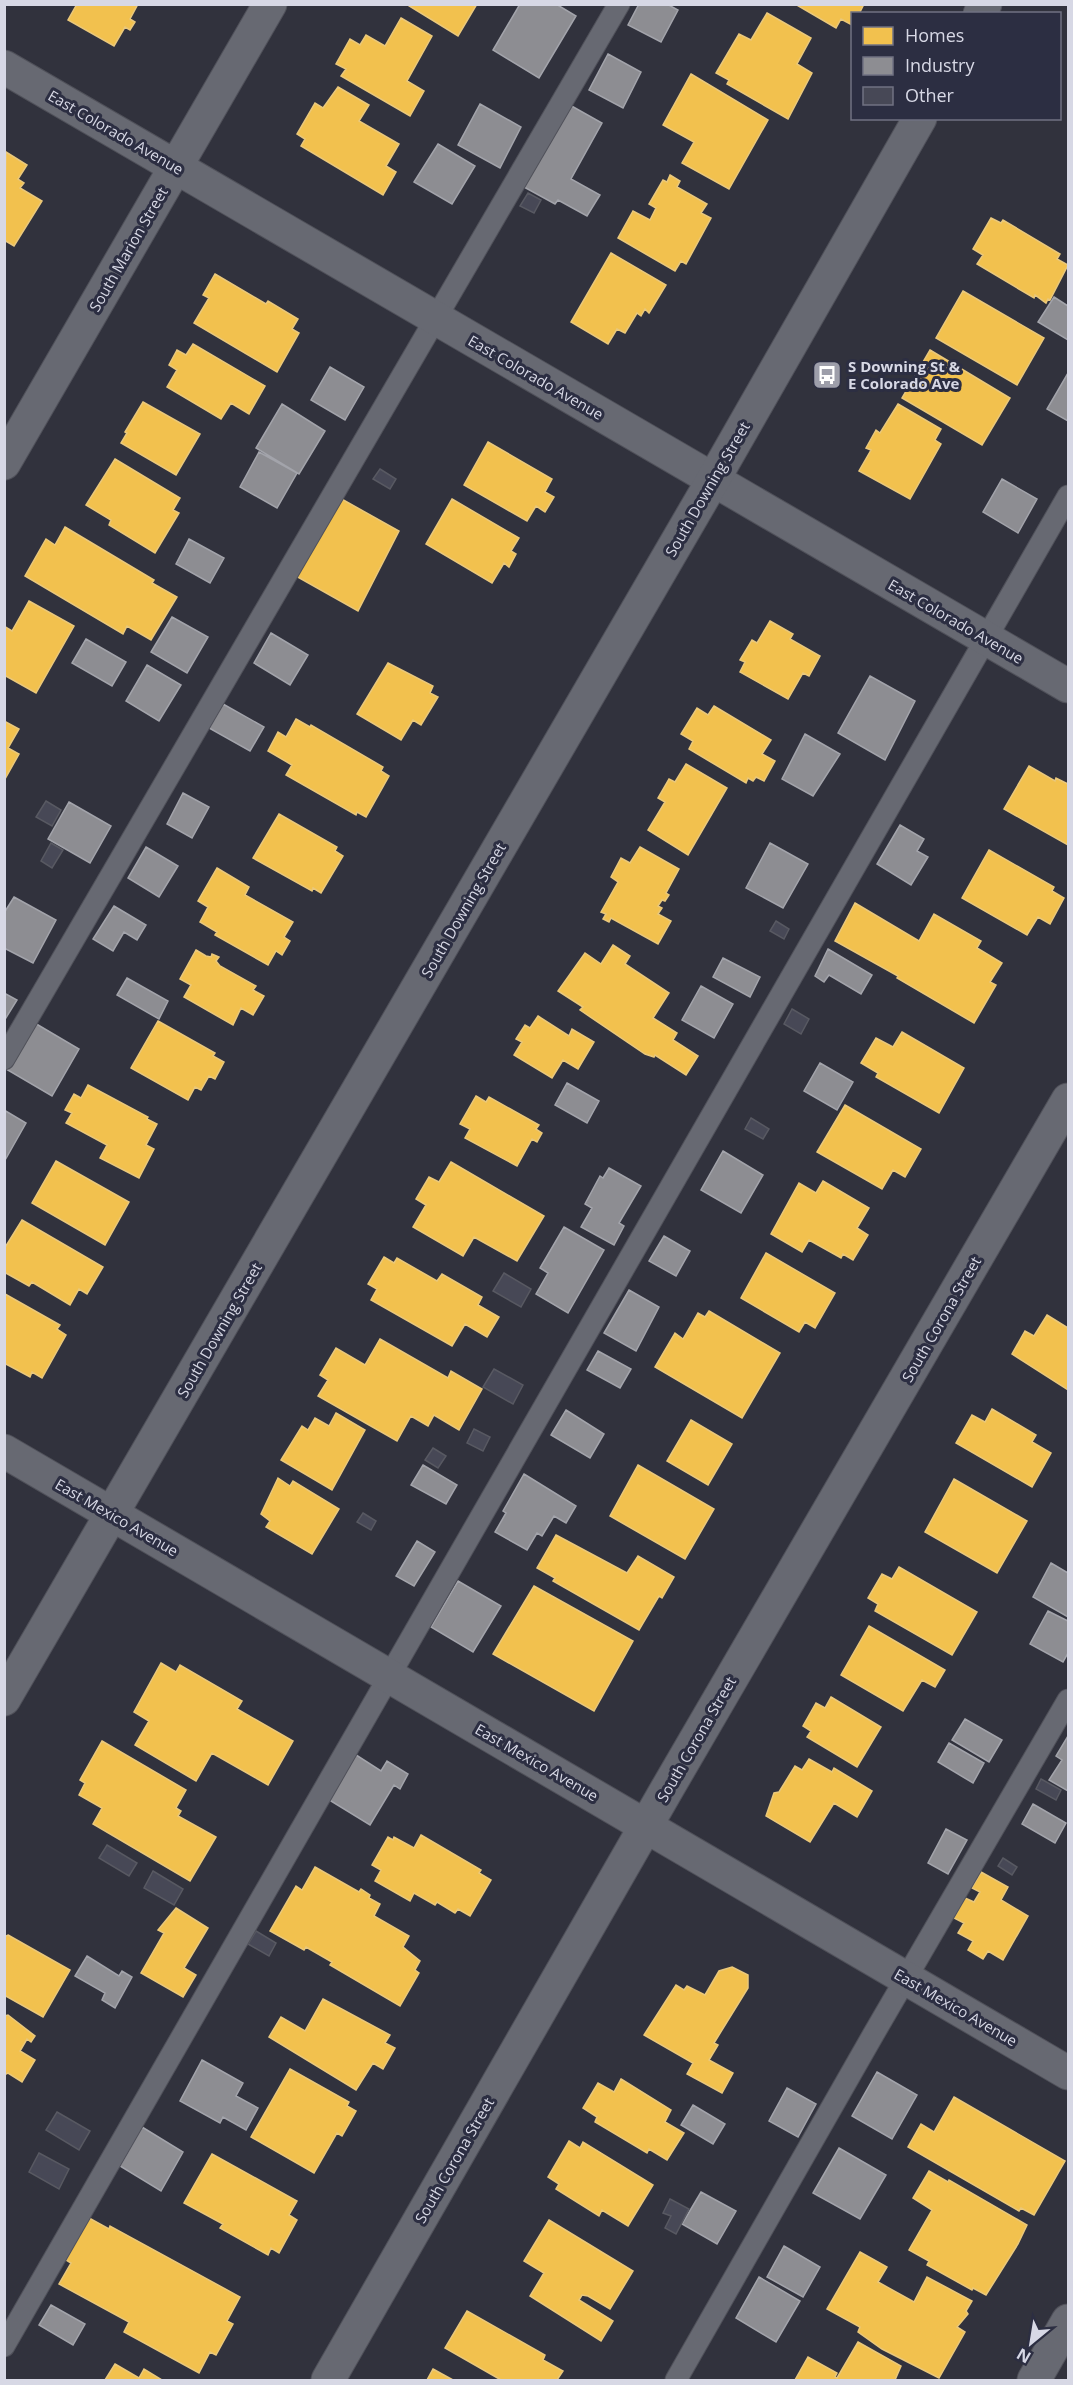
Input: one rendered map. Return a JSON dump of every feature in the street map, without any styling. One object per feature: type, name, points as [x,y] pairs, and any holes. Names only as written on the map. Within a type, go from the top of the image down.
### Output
[{"type":"street","name":"South Marion Street","points":[[4,462],[270,4]]},
{"type":"street","name":"East Colorado Avenue","points":[[4,67],[1068,686]]},
{"type":"street","name":"South Downing Street","points":[[4,1699],[713,480],[919,120]]},
{"type":"street","name":"South Corona Street","points":[[328,2380],[646,1826],[1068,1100]]},
{"type":"street","name":"East Mexico Avenue","points":[[4,1451],[1068,2073]]},
{"type":"street","points":[[1034,2380],[1068,2321]]},
{"type":"lane","points":[[4,1059],[620,4]]},
{"type":"lane","points":[[4,2346],[391,1677],[1068,496]]},
{"type":"lane","points":[[676,2380],[906,1978],[1068,1701]]},
{"type":"building: Homes","points":[[77,4],[138,4],[130,19],[135,22],[130,30],[125,27],[114,46],[68,20]]},
{"type":"building: Homes","points":[[406,4],[477,4],[458,36]]},
{"type":"building: Homes","points":[[795,4],[864,4],[860,12],[851,12],[851,24],[841,19],[836,28]]},
{"type":"building: Homes","points":[[767,13],[811,38],[797,64],[812,73],[788,119],[727,84],[729,80],[716,73],[739,34],[751,40]]},
{"type":"building: Homes","points":[[401,18],[432,36],[407,81],[424,91],[410,116],[341,76],[346,69],[336,64],[350,39],[360,45],[366,35],[385,46]]},
{"type":"building: Homes","points":[[691,74],[768,120],[729,189],[682,163],[694,142],[663,125]]},
{"type":"building: Homes","points":[[338,87],[369,105],[359,121],[399,144],[386,166],[396,172],[383,195],[301,146],[305,139],[297,134],[315,103],[323,108]]},
{"type":"building: Homes","points":[[6,152],[27,165],[18,179],[24,183],[20,188],[42,201],[14,246],[4,240]]},
{"type":"building: Homes","points":[[670,175],[680,181],[677,187],[707,204],[701,213],[711,218],[686,264],[681,261],[675,271],[618,238],[633,211],[650,220],[656,208],[649,204],[663,180],[667,182]]},
{"type":"building: Homes","points":[[991,218],[1001,223],[1003,220],[1060,254],[1057,259],[1068,265],[1050,300],[1048,299],[1046,303],[977,264],[983,255],[973,249]]},
{"type":"building: Homes","points":[[611,253],[666,285],[649,313],[645,309],[641,316],[637,313],[625,333],[617,329],[608,344],[571,322]]},
{"type":"building: Homes","points":[[215,274],[266,304],[268,301],[298,319],[292,329],[299,333],[277,372],[194,323],[209,298],[203,295]]},
{"type":"building: Homes","points":[[963,291],[1044,338],[1017,385],[936,338]]},
{"type":"building: Homes","points":[[193,344],[265,386],[249,414],[231,403],[221,419],[167,387],[177,370],[169,365],[177,350],[186,355]]},
{"type":"building: Homes","points":[[930,350],[1010,398],[982,445],[902,398]]},
{"type":"building: Homes","points":[[143,402],[200,434],[176,475],[121,443]]},
{"type":"building: Homes","points":[[898,404],[941,429],[935,440],[941,444],[910,499],[859,471],[871,450],[866,448],[876,430],[880,433]]},
{"type":"building: Homes","points":[[488,442],[552,479],[545,492],[554,497],[545,512],[536,506],[527,521],[464,485]]},
{"type":"building: Homes","points":[[115,459],[180,498],[173,510],[179,513],[155,553],[109,525],[111,520],[86,505]]},
{"type":"building: Homes","points":[[338,497],[399,531],[358,611],[294,575]]},
{"type":"building: Homes","points":[[452,499],[519,538],[511,551],[516,554],[509,567],[504,563],[492,583],[426,544]]},
{"type":"building: Homes","points":[[65,527],[154,580],[152,583],[177,597],[151,640],[127,626],[123,634],[25,576],[46,539],[55,545]]},
{"type":"building: Homes","points":[[29,601],[74,626],[36,693],[4,675],[4,626],[12,631]]},
{"type":"building: Homes","points":[[770,621],[793,634],[790,639],[820,656],[809,676],[803,673],[788,699],[740,672],[745,662],[740,660],[752,640],[757,643]]},
{"type":"building: Homes","points":[[388,663],[433,686],[430,693],[438,697],[421,725],[413,720],[401,740],[357,714]]},
{"type":"building: Homes","points":[[714,706],[771,740],[762,754],[775,761],[764,781],[756,777],[753,781],[748,778],[746,783],[689,749],[693,741],[681,734],[697,708],[708,715]]},
{"type":"building: Homes","points":[[296,719],[310,727],[311,725],[383,767],[381,771],[389,776],[366,817],[357,812],[356,815],[286,775],[292,765],[268,751],[278,732],[286,737]]},
{"type":"building: Homes","points":[[4,721],[19,729],[8,748],[19,754],[5,779]]},
{"type":"building: Homes","points":[[686,764],[727,788],[688,855],[648,830],[665,802],[658,798],[669,779],[675,782]]},
{"type":"building: Homes","points":[[1029,766],[1055,781],[1056,778],[1068,784],[1068,845],[1004,809]]},
{"type":"building: Homes","points":[[279,814],[337,847],[335,851],[343,856],[321,893],[313,888],[312,891],[253,858]]},
{"type":"building: Homes","points":[[640,847],[679,869],[666,893],[669,895],[658,906],[662,908],[658,914],[671,921],[658,944],[611,918],[609,922],[603,919],[606,914],[601,912],[618,882],[611,877],[621,858],[630,863]]},
{"type":"building: Homes","points":[[989,850],[1054,887],[1052,891],[1064,898],[1050,924],[1038,917],[1027,935],[962,898]]},
{"type":"building: Homes","points":[[217,868],[249,887],[245,895],[293,922],[284,937],[290,941],[282,955],[276,951],[268,965],[215,935],[217,932],[200,922],[208,907],[198,901]]},
{"type":"building: Homes","points":[[855,903],[919,941],[934,914],[981,941],[977,948],[1002,963],[990,982],[996,985],[974,1023],[897,978],[898,976],[835,941]]},
{"type":"building: Homes","points":[[613,945],[630,956],[625,964],[669,993],[653,1018],[677,1033],[673,1040],[698,1056],[686,1075],[655,1055],[654,1057],[645,1054],[580,1010],[583,1007],[558,991],[585,953],[601,964]]},
{"type":"building: Homes","points":[[196,950],[206,956],[211,957],[212,954],[219,957],[216,961],[220,966],[256,986],[253,990],[264,996],[253,1015],[241,1008],[233,1025],[184,997],[191,985],[180,979]]},
{"type":"building: Homes","points":[[538,1016],[569,1036],[572,1029],[594,1042],[578,1069],[563,1060],[552,1078],[514,1055],[522,1042],[516,1039],[525,1025],[530,1028]]},
{"type":"building: Homes","points":[[158,1021],[215,1053],[213,1056],[224,1062],[215,1079],[209,1076],[201,1090],[195,1087],[188,1100],[131,1068]]},
{"type":"building: Homes","points":[[902,1032],[964,1068],[939,1113],[876,1077],[878,1073],[861,1063],[876,1038],[893,1047]]},
{"type":"building: Homes","points":[[88,1085],[157,1124],[146,1145],[154,1149],[139,1178],[100,1158],[107,1145],[66,1123],[72,1113],[65,1110],[74,1094],[81,1098]]},
{"type":"building: Homes","points":[[476,1096],[486,1102],[489,1097],[539,1125],[536,1129],[542,1133],[537,1142],[532,1139],[517,1166],[465,1138],[470,1129],[460,1124]]},
{"type":"building: Homes","points":[[845,1105],[921,1149],[905,1177],[893,1170],[882,1189],[817,1152]]},
{"type":"building: Homes","points":[[56,1161],[129,1202],[105,1245],[32,1203]]},
{"type":"building: Homes","points":[[451,1162],[544,1216],[517,1261],[474,1237],[463,1256],[413,1227],[426,1205],[416,1199],[429,1177],[439,1182]]},
{"type":"building: Homes","points":[[823,1181],[869,1208],[857,1228],[868,1235],[853,1260],[843,1254],[841,1258],[809,1240],[802,1252],[771,1234],[799,1183],[816,1193]]},
{"type":"building: Homes","points":[[22,1220],[103,1267],[87,1294],[79,1289],[70,1305],[32,1282],[29,1286],[4,1272],[4,1249]]},
{"type":"building: Homes","points":[[766,1253],[835,1293],[815,1328],[805,1322],[799,1332],[741,1298]]},
{"type":"building: Homes","points":[[384,1257],[394,1263],[397,1258],[437,1281],[442,1274],[482,1297],[478,1305],[499,1317],[487,1337],[465,1324],[452,1346],[371,1300],[377,1289],[368,1284]]},
{"type":"building: Homes","points":[[5,1294],[60,1325],[57,1329],[66,1335],[42,1378],[32,1372],[30,1377],[4,1363]]},
{"type":"building: Homes","points":[[709,1311],[780,1353],[742,1418],[655,1367],[675,1333],[683,1339],[698,1313],[705,1317]]},
{"type":"building: Homes","points":[[1047,1315],[1068,1328],[1068,1390],[1012,1354],[1025,1331],[1034,1336]]},
{"type":"building: Homes","points":[[380,1339],[448,1378],[451,1371],[482,1389],[459,1430],[434,1415],[428,1426],[411,1416],[397,1441],[318,1396],[328,1380],[320,1375],[336,1348],[365,1365]]},
{"type":"building: Homes","points":[[992,1409],[1036,1435],[1032,1442],[1051,1453],[1032,1487],[956,1443],[972,1415],[985,1422]]},
{"type":"building: Homes","points":[[336,1413],[365,1430],[332,1490],[281,1460],[302,1426],[308,1430],[315,1418],[329,1426]]},
{"type":"building: Homes","points":[[691,1420],[732,1444],[708,1485],[667,1461]]},
{"type":"building: Homes","points":[[638,1465],[714,1509],[685,1559],[610,1516]]},
{"type":"building: Homes","points":[[278,1478],[290,1486],[293,1481],[339,1509],[312,1554],[266,1527],[270,1521],[261,1514]]},
{"type":"building: Homes","points":[[954,1479],[1027,1521],[997,1573],[925,1532]]},
{"type":"building: Homes","points":[[556,1535],[627,1573],[638,1556],[674,1577],[662,1598],[659,1596],[639,1630],[553,1581],[555,1578],[537,1568]]},
{"type":"building: Homes","points":[[899,1567],[977,1612],[952,1655],[875,1611],[878,1604],[868,1598],[882,1574],[892,1579]]},
{"type":"building: Homes","points":[[534,1586],[633,1641],[594,1711],[493,1654]]},
{"type":"building: Homes","points":[[869,1626],[945,1670],[935,1687],[922,1680],[903,1711],[841,1675]]},
{"type":"building: Homes","points":[[161,1663],[176,1672],[180,1665],[242,1701],[237,1709],[293,1741],[268,1785],[212,1753],[196,1781],[135,1745],[149,1721],[134,1712]]},
{"type":"building: Homes","points":[[831,1697],[881,1727],[857,1767],[807,1737],[811,1731],[803,1726],[816,1703],[825,1708]]},
{"type":"building: Homes","points":[[102,1741],[186,1790],[176,1808],[181,1811],[178,1816],[216,1837],[190,1881],[93,1824],[102,1808],[79,1795],[85,1783],[80,1780]]},
{"type":"building: Homes","points":[[809,1759],[832,1772],[834,1768],[872,1791],[857,1817],[834,1803],[810,1842],[766,1816],[774,1793],[779,1792],[795,1766],[802,1770]]},
{"type":"building: Homes","points":[[421,1835],[481,1870],[479,1873],[491,1880],[470,1916],[458,1909],[455,1913],[437,1902],[435,1905],[414,1893],[410,1901],[375,1881],[381,1870],[372,1865],[388,1837],[393,1840],[394,1837],[414,1848]]},
{"type":"building: Homes","points":[[315,1867],[359,1892],[361,1889],[370,1895],[369,1898],[380,1904],[374,1916],[409,1936],[403,1947],[420,1961],[415,1970],[419,1973],[400,2006],[330,1965],[332,1962],[306,1947],[304,1950],[270,1931],[296,1886],[302,1890]]},
{"type":"building: Homes","points":[[981,1872],[1008,1887],[1001,1900],[1028,1916],[1003,1960],[988,1951],[983,1959],[968,1950],[973,1941],[958,1933],[964,1923],[954,1918],[965,1898],[974,1902],[980,1892],[972,1888]]},
{"type":"building: Homes","points":[[176,1908],[208,1928],[184,1968],[196,1975],[183,1997],[141,1973],[164,1933],[158,1930]]},
{"type":"building: Homes","points":[[8,1935],[70,1970],[43,2017],[4,1995],[4,1937]]},
{"type":"building: Homes","points":[[732,1967],[748,1975],[748,1988],[714,2043],[718,2045],[709,2060],[733,2073],[722,2093],[687,2074],[693,2063],[644,2035],[676,1985],[684,1990],[687,1986],[705,1995],[719,1971]]},
{"type":"building: Homes","points":[[323,1999],[390,2035],[385,2043],[395,2048],[383,2069],[373,2063],[356,2090],[269,2037],[281,2017],[305,2031]]},
{"type":"building: Homes","points":[[8,2015],[35,2036],[31,2042],[27,2039],[20,2051],[35,2060],[22,2082],[8,2073],[4,2075],[4,2016]]},
{"type":"building: Homes","points":[[290,2069],[349,2102],[347,2106],[356,2111],[342,2136],[337,2133],[314,2173],[251,2137]]},
{"type":"building: Homes","points":[[621,2079],[671,2110],[665,2122],[684,2133],[667,2160],[649,2149],[647,2153],[595,2122],[597,2117],[583,2108],[598,2083],[614,2092]]},
{"type":"building: Homes","points":[[954,2097],[1065,2161],[1034,2215],[1021,2208],[1019,2211],[908,2147],[921,2124],[934,2132]]},
{"type":"building: Homes","points":[[569,2141],[580,2148],[583,2142],[653,2185],[628,2226],[602,2210],[599,2216],[556,2189],[559,2184],[548,2177]]},
{"type":"building: Homes","points":[[212,2154],[297,2201],[289,2215],[297,2220],[279,2253],[271,2248],[268,2255],[220,2228],[223,2224],[184,2203]]},
{"type":"building: Homes","points":[[929,2171],[1027,2225],[1018,2244],[986,2295],[973,2288],[972,2290],[927,2265],[929,2261],[909,2250],[932,2210],[913,2198]]},
{"type":"building: Homes","points":[[89,2218],[109,2229],[110,2226],[240,2297],[227,2321],[233,2324],[216,2355],[210,2352],[199,2373],[124,2332],[129,2322],[59,2284],[71,2263],[66,2260]]},
{"type":"building: Homes","points":[[549,2220],[633,2271],[610,2309],[588,2296],[582,2295],[579,2300],[613,2321],[601,2341],[530,2296],[544,2273],[524,2261]]},
{"type":"building: Homes","points":[[860,2252],[887,2267],[878,2282],[914,2302],[927,2277],[972,2301],[966,2311],[968,2314],[957,2327],[965,2332],[939,2378],[882,2349],[858,2332],[860,2327],[827,2309]]},
{"type":"building: Homes","points":[[467,2311],[545,2355],[543,2360],[563,2371],[557,2380],[501,2380],[445,2348]]},
{"type":"building: Homes","points":[[858,2342],[901,2366],[895,2380],[795,2380],[808,2357],[837,2373],[835,2377],[837,2378]]},
{"type":"building: Homes","points":[[115,2364],[139,2378],[144,2369],[162,2380],[105,2380]]},
{"type":"building: Homes","points":[[433,2369],[442,2374],[453,2380],[427,2380]]},
{"type":"building: Industry","points":[[520,4],[556,4],[576,16],[539,78],[493,50]]},
{"type":"building: Industry","points":[[639,4],[667,4],[678,10],[661,42],[628,25]]},
{"type":"building: Industry","points":[[608,54],[641,72],[623,108],[589,90]]},
{"type":"building: Industry","points":[[480,104],[521,127],[500,168],[458,145]]},
{"type":"building: Industry","points":[[568,104],[602,123],[571,179],[600,195],[587,216],[558,200],[555,204],[522,186]]},
{"type":"building: Industry","points":[[438,144],[475,166],[452,204],[414,182]]},
{"type":"building: Industry","points":[[1054,297],[1068,306],[1068,340],[1038,322]]},
{"type":"building: Industry","points":[[330,367],[364,387],[345,420],[311,400]]},
{"type":"building: Industry","points":[[1068,373],[1068,421],[1047,409]]},
{"type":"building: Industry","points":[[282,404],[325,431],[299,474],[256,448]]},
{"type":"building: Industry","points":[[259,452],[297,473],[277,508],[240,487]]},
{"type":"building: Industry","points":[[1002,479],[1037,499],[1018,533],[983,512]]},
{"type":"building: Industry","points":[[189,539],[224,558],[210,583],[176,564]]},
{"type":"building: Industry","points":[[172,617],[208,637],[187,673],[151,652]]},
{"type":"building: Industry","points":[[271,633],[308,655],[290,685],[254,663]]},
{"type":"building: Industry","points":[[86,639],[126,662],[112,686],[72,663]]},
{"type":"building: Industry","points":[[147,665],[181,685],[159,721],[126,701]]},
{"type":"building: Industry","points":[[870,676],[915,701],[885,760],[838,733]]},
{"type":"building: Industry","points":[[223,704],[264,727],[250,751],[209,728]]},
{"type":"building: Industry","points":[[805,734],[840,754],[813,796],[782,779]]},
{"type":"building: Industry","points":[[183,793],[209,807],[192,838],[167,824]]},
{"type":"building: Industry","points":[[69,802],[111,826],[90,863],[48,839]]},
{"type":"building: Industry","points":[[900,825],[924,839],[917,851],[928,857],[911,885],[877,864]]},
{"type":"building: Industry","points":[[770,843],[808,864],[783,908],[746,888]]},
{"type":"building: Industry","points":[[146,847],[178,866],[159,897],[128,878]]},
{"type":"building: Industry","points":[[14,897],[56,920],[33,963],[4,948],[4,913]]},
{"type":"building: Industry","points":[[114,906],[146,925],[137,940],[124,932],[113,951],[93,939]]},
{"type":"building: Industry","points":[[828,949],[872,975],[861,994],[829,975],[824,982],[815,976]]},
{"type":"building: Industry","points":[[723,958],[760,977],[750,997],[713,977]]},
{"type":"building: Industry","points":[[127,978],[168,1001],[159,1019],[117,995]]},
{"type":"building: Industry","points":[[701,986],[733,1004],[714,1038],[682,1020]]},
{"type":"building: Industry","points":[[4,993],[17,1000],[4,1021]]},
{"type":"building: Industry","points":[[33,1022],[79,1049],[52,1096],[6,1069]]},
{"type":"building: Industry","points":[[820,1063],[853,1082],[837,1110],[804,1091]]},
{"type":"building: Industry","points":[[567,1083],[599,1101],[587,1123],[555,1105]]},
{"type":"building: Industry","points":[[4,1110],[26,1123],[4,1162]]},
{"type":"building: Industry","points":[[723,1151],[763,1175],[741,1213],[701,1190]]},
{"type":"building: Industry","points":[[609,1168],[641,1186],[619,1223],[624,1226],[614,1245],[581,1227],[592,1208],[585,1204],[600,1176],[603,1178]]},
{"type":"building: Industry","points":[[564,1227],[604,1250],[568,1313],[536,1294],[548,1273],[540,1268]]},
{"type":"building: Industry","points":[[664,1236],[690,1251],[676,1276],[649,1261]]},
{"type":"building: Industry","points":[[629,1290],[659,1307],[636,1351],[604,1333]]},
{"type":"building: Industry","points":[[598,1351],[631,1369],[620,1388],[587,1370]]},
{"type":"building: Industry","points":[[566,1410],[604,1434],[590,1458],[551,1435]]},
{"type":"building: Industry","points":[[423,1465],[457,1485],[446,1504],[411,1485]]},
{"type":"building: Industry","points":[[524,1474],[576,1506],[566,1523],[554,1516],[542,1536],[537,1533],[527,1550],[495,1532],[506,1513],[503,1511]]},
{"type":"building: Industry","points":[[417,1541],[435,1552],[414,1586],[396,1576]]},
{"type":"building: Industry","points":[[1051,1563],[1068,1573],[1068,1617],[1033,1597]]},
{"type":"building: Industry","points":[[458,1581],[501,1606],[473,1652],[431,1627]]},
{"type":"building: Industry","points":[[1048,1611],[1068,1621],[1068,1653],[1063,1662],[1030,1644]]},
{"type":"building: Industry","points":[[965,1719],[1002,1740],[989,1762],[952,1740]]},
{"type":"building: Industry","points":[[1068,1736],[1068,1791],[1049,1780],[1062,1760],[1056,1756]]},
{"type":"building: Industry","points":[[949,1743],[984,1763],[973,1783],[938,1762]]},
{"type":"building: Industry","points":[[353,1753],[381,1771],[387,1761],[408,1774],[400,1789],[394,1785],[370,1825],[326,1798]]},
{"type":"building: Industry","points":[[1033,1804],[1066,1823],[1055,1843],[1022,1824]]},
{"type":"building: Industry","points":[[946,1829],[967,1840],[948,1874],[928,1863]]},
{"type":"building: Industry","points":[[87,1956],[119,1976],[122,1971],[132,1977],[115,2008],[102,2000],[105,1993],[75,1976]]},
{"type":"building: Industry","points":[[202,2060],[243,2083],[236,2096],[258,2108],[246,2130],[223,2117],[220,2123],[180,2101]]},
{"type":"building: Industry","points":[[877,2072],[917,2095],[892,2139],[852,2116]]},
{"type":"building: Industry","points":[[787,2088],[816,2104],[798,2137],[769,2121]]},
{"type":"building: Industry","points":[[693,2105],[725,2124],[713,2144],[681,2125]]},
{"type":"building: Industry","points":[[142,2127],[183,2152],[161,2191],[120,2166]]},
{"type":"building: Industry","points":[[839,2148],[886,2175],[860,2219],[813,2193]]},
{"type":"building: Industry","points":[[701,2192],[736,2211],[717,2244],[682,2224]]},
{"type":"building: Industry","points":[[784,2246],[820,2267],[803,2297],[767,2277]]},
{"type":"building: Industry","points":[[759,2277],[800,2301],[776,2342],[736,2318]]},
{"type":"building: Industry","points":[[51,2305],[85,2324],[73,2345],[39,2325]]},
{"type":"building: Other","points":[[528,193],[541,200],[534,213],[520,206]]},
{"type":"building: Other","points":[[380,469],[396,479],[390,489],[373,479]]},
{"type":"building: Other","points":[[46,801],[61,810],[52,826],[36,817]]},
{"type":"building: Other","points":[[51,843],[63,850],[52,868],[41,861]]},
{"type":"building: Other","points":[[776,921],[789,929],[784,939],[770,931]]},
{"type":"building: Other","points":[[792,1009],[809,1019],[801,1034],[784,1024]]},
{"type":"building: Other","points":[[751,1118],[769,1129],[763,1139],[745,1129]]},
{"type":"building: Other","points":[[504,1273],[531,1289],[521,1307],[493,1291]]},
{"type":"building: Other","points":[[494,1369],[523,1385],[513,1404],[483,1387]]},
{"type":"building: Other","points":[[474,1429],[490,1437],[483,1451],[467,1443]]},
{"type":"building: Other","points":[[433,1448],[446,1456],[438,1468],[425,1460]]},
{"type":"building: Other","points":[[363,1513],[376,1521],[371,1530],[357,1522]]},
{"type":"building: Other","points":[[1041,1779],[1061,1790],[1056,1800],[1036,1789]]},
{"type":"building: Other","points":[[107,1845],[137,1863],[129,1876],[99,1858]]},
{"type":"building: Other","points":[[1003,1858],[1017,1867],[1012,1875],[998,1866]]},
{"type":"building: Other","points":[[153,1871],[183,1889],[174,1905],[144,1888]]},
{"type":"building: Other","points":[[256,1931],[276,1943],[269,1956],[248,1944]]},
{"type":"building: Other","points":[[57,2112],[90,2131],[79,2150],[46,2130]]},
{"type":"building: Other","points":[[39,2153],[69,2169],[59,2189],[29,2172]]},
{"type":"building: Other","points":[[670,2199],[689,2209],[676,2234],[665,2228],[671,2216],[663,2213]]},
{"type":"place","name":"S Downing St & E Colorado Ave","points":[[827,375]]}]
